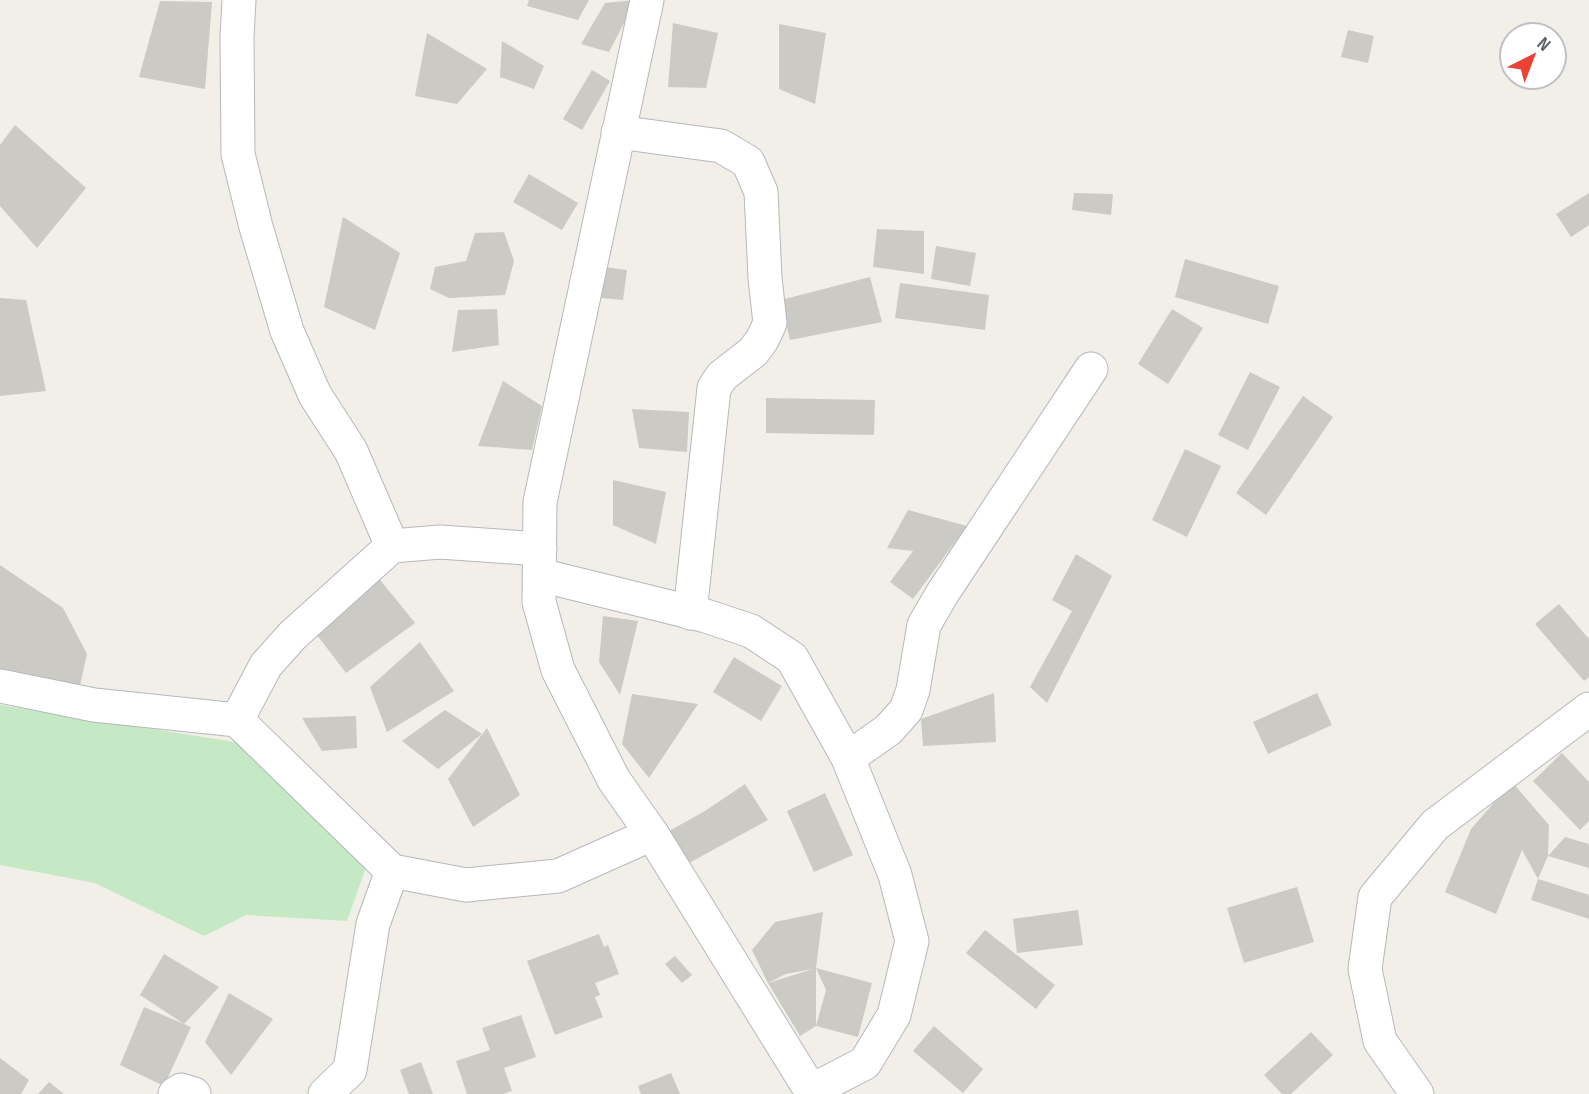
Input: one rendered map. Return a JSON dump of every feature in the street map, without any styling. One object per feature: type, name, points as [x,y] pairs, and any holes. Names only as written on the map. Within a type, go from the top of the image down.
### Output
[{"type":"street","points":[[239,0],[238,154],[256,227],[287,331],[315,395],[351,451],[392,546]]},
{"type":"street","points":[[236,720],[266,665],[293,635],[392,546],[440,542],[540,562],[751,631],[792,658],[848,758],[895,875],[912,942],[894,1015],[865,1063],[812,1092],[652,834],[614,780],[558,670],[539,602],[540,562],[540,502],[647,0]]},
{"type":"street","points":[[618,132],[721,146],[748,162],[761,191],[769,323],[753,352],[722,376],[714,388],[690,612]]},
{"type":"street","points":[[848,758],[888,730],[906,710],[913,690],[924,625],[1091,369]]},
{"type":"street","points":[[0,686],[94,705],[236,720],[392,871],[466,885],[558,876],[652,834]]},
{"type":"street","points":[[1417,1094],[1380,1041],[1365,969],[1375,897],[1436,825],[1589,709]]},
{"type":"street","points":[[325,1094],[350,1070],[373,924],[392,871]]},
{"type":"street","points":[[175,1094],[181,1090],[194,1094]]},
{"type":"green space","points":[[0,705],[241,743],[368,862],[347,921],[246,915],[204,936],[95,883],[0,865]]},
{"type":"building","points":[[529,0],[589,0],[578,20],[527,6]]},
{"type":"building","points":[[636,0],[609,52],[581,44],[605,3]]},
{"type":"building","points":[[160,1],[212,2],[205,89],[139,77]]},
{"type":"building","points":[[673,23],[718,33],[706,88],[668,87]]},
{"type":"building","points":[[779,24],[826,33],[815,104],[779,89]]},
{"type":"building","points":[[1348,30],[1374,36],[1368,63],[1341,57]]},
{"type":"building","points":[[427,33],[487,69],[457,104],[415,96]]},
{"type":"building","points":[[502,41],[544,66],[534,89],[500,77]]},
{"type":"building","points":[[592,70],[610,81],[582,130],[563,119]]},
{"type":"building","points":[[15,125],[86,188],[37,248],[0,206],[0,145]]},
{"type":"building","points":[[529,174],[578,203],[562,230],[513,202]]},
{"type":"building","points":[[1074,193],[1113,194],[1111,215],[1072,210]]},
{"type":"building","points":[[1589,193],[1589,225],[1571,237],[1556,214]]},
{"type":"building","points":[[343,217],[400,253],[375,330],[324,307]]},
{"type":"building","points":[[877,229],[924,231],[924,274],[873,267]]},
{"type":"building","points":[[504,232],[514,261],[505,295],[449,298],[430,289],[435,267],[466,261],[475,233]]},
{"type":"building","points":[[936,246],[976,253],[970,286],[931,279]]},
{"type":"building","points":[[1185,259],[1279,286],[1268,324],[1175,297]]},
{"type":"building","points":[[605,267],[627,270],[623,300],[601,298]]},
{"type":"building","points":[[870,277],[882,322],[790,340],[781,300]]},
{"type":"building","points":[[900,283],[989,295],[985,330],[895,318]]},
{"type":"building","points":[[0,298],[26,300],[46,391],[0,396]]},
{"type":"building","points":[[497,309],[499,345],[452,352],[458,310]]},
{"type":"building","points":[[1172,309],[1203,328],[1168,384],[1138,364]]},
{"type":"building","points":[[1250,372],[1280,387],[1248,450],[1218,435]]},
{"type":"building","points":[[503,381],[542,406],[532,450],[478,446]]},
{"type":"building","points":[[1303,396],[1333,417],[1266,515],[1236,493]]},
{"type":"building","points":[[766,398],[875,400],[874,435],[766,433]]},
{"type":"building","points":[[632,409],[689,412],[687,452],[639,448]]},
{"type":"building","points":[[1185,449],[1221,466],[1187,537],[1152,520]]},
{"type":"building","points":[[613,480],[666,492],[656,544],[613,525]]},
{"type":"building","points":[[908,510],[967,526],[913,599],[890,582],[913,551],[887,548]]},
{"type":"building","points":[[1076,554],[1112,576],[1047,703],[1030,687],[1072,611],[1052,600]]},
{"type":"building","points":[[0,565],[63,608],[87,654],[79,690],[0,669]]},
{"type":"building","points":[[377,576],[415,623],[346,673],[317,635]]},
{"type":"building","points":[[1559,604],[1589,639],[1589,677],[1584,681],[1535,624]]},
{"type":"building","points":[[603,616],[638,621],[620,695],[599,662]]},
{"type":"building","points":[[420,642],[454,691],[387,732],[370,687]]},
{"type":"building","points":[[734,657],[782,686],[761,721],[713,692]]},
{"type":"building","points":[[994,693],[996,742],[923,746],[921,719]]},
{"type":"building","points":[[1317,693],[1332,725],[1268,754],[1253,722]]},
{"type":"building","points":[[632,694],[698,704],[649,778],[622,744]]},
{"type":"building","points":[[445,710],[482,734],[438,769],[402,741]]},
{"type":"building","points":[[356,716],[357,748],[322,751],[302,718]]},
{"type":"building","points":[[487,728],[520,795],[473,827],[448,779]]},
{"type":"building","points":[[1562,753],[1589,782],[1589,821],[1580,830],[1533,781]]},
{"type":"building","points":[[1512,782],[1549,825],[1548,856],[1538,879],[1522,850],[1496,914],[1445,892],[1471,829]]},
{"type":"building","points":[[745,784],[768,820],[687,864],[669,831]]},
{"type":"building","points":[[825,793],[853,855],[814,872],[787,811]]},
{"type":"building","points":[[1565,837],[1589,844],[1589,868],[1548,856]]},
{"type":"building","points":[[1538,879],[1589,895],[1589,919],[1531,900]]},
{"type":"building","points":[[1297,887],[1314,942],[1244,963],[1227,908]]},
{"type":"building","points":[[1078,910],[1083,945],[1017,953],[1013,919]]},
{"type":"building","points":[[823,912],[816,968],[816,1026],[800,1036],[768,983],[752,950],[775,922]],"holes":[[[813,969],[768,983],[786,974]]]},
{"type":"building","points":[[985,930],[1055,985],[1036,1009],[966,953]]},
{"type":"building","points":[[599,934],[604,947],[608,945],[619,974],[595,983],[600,995],[595,997],[603,1017],[555,1035],[527,961]]},
{"type":"building","points":[[164,954],[219,987],[184,1024],[140,995]]},
{"type":"building","points":[[675,956],[692,975],[682,983],[665,964]]},
{"type":"building","points":[[816,968],[872,983],[858,1037],[816,1026],[826,990]]},
{"type":"building","points":[[229,993],[273,1019],[231,1075],[205,1042]]},
{"type":"building","points":[[144,1007],[191,1027],[164,1086],[120,1065]]},
{"type":"building","points":[[521,1015],[536,1057],[504,1068],[512,1091],[503,1094],[467,1094],[456,1061],[490,1050],[482,1028]]},
{"type":"building","points":[[934,1026],[983,1069],[963,1093],[913,1051]]},
{"type":"building","points":[[1311,1032],[1333,1055],[1291,1094],[1282,1094],[1264,1075]]},
{"type":"building","points":[[0,1058],[29,1080],[21,1094],[0,1094]]},
{"type":"building","points":[[421,1062],[433,1094],[409,1094],[400,1070]]},
{"type":"building","points":[[671,1073],[680,1094],[641,1094],[638,1086]]},
{"type":"building","points":[[49,1082],[64,1094],[38,1094]]}]
